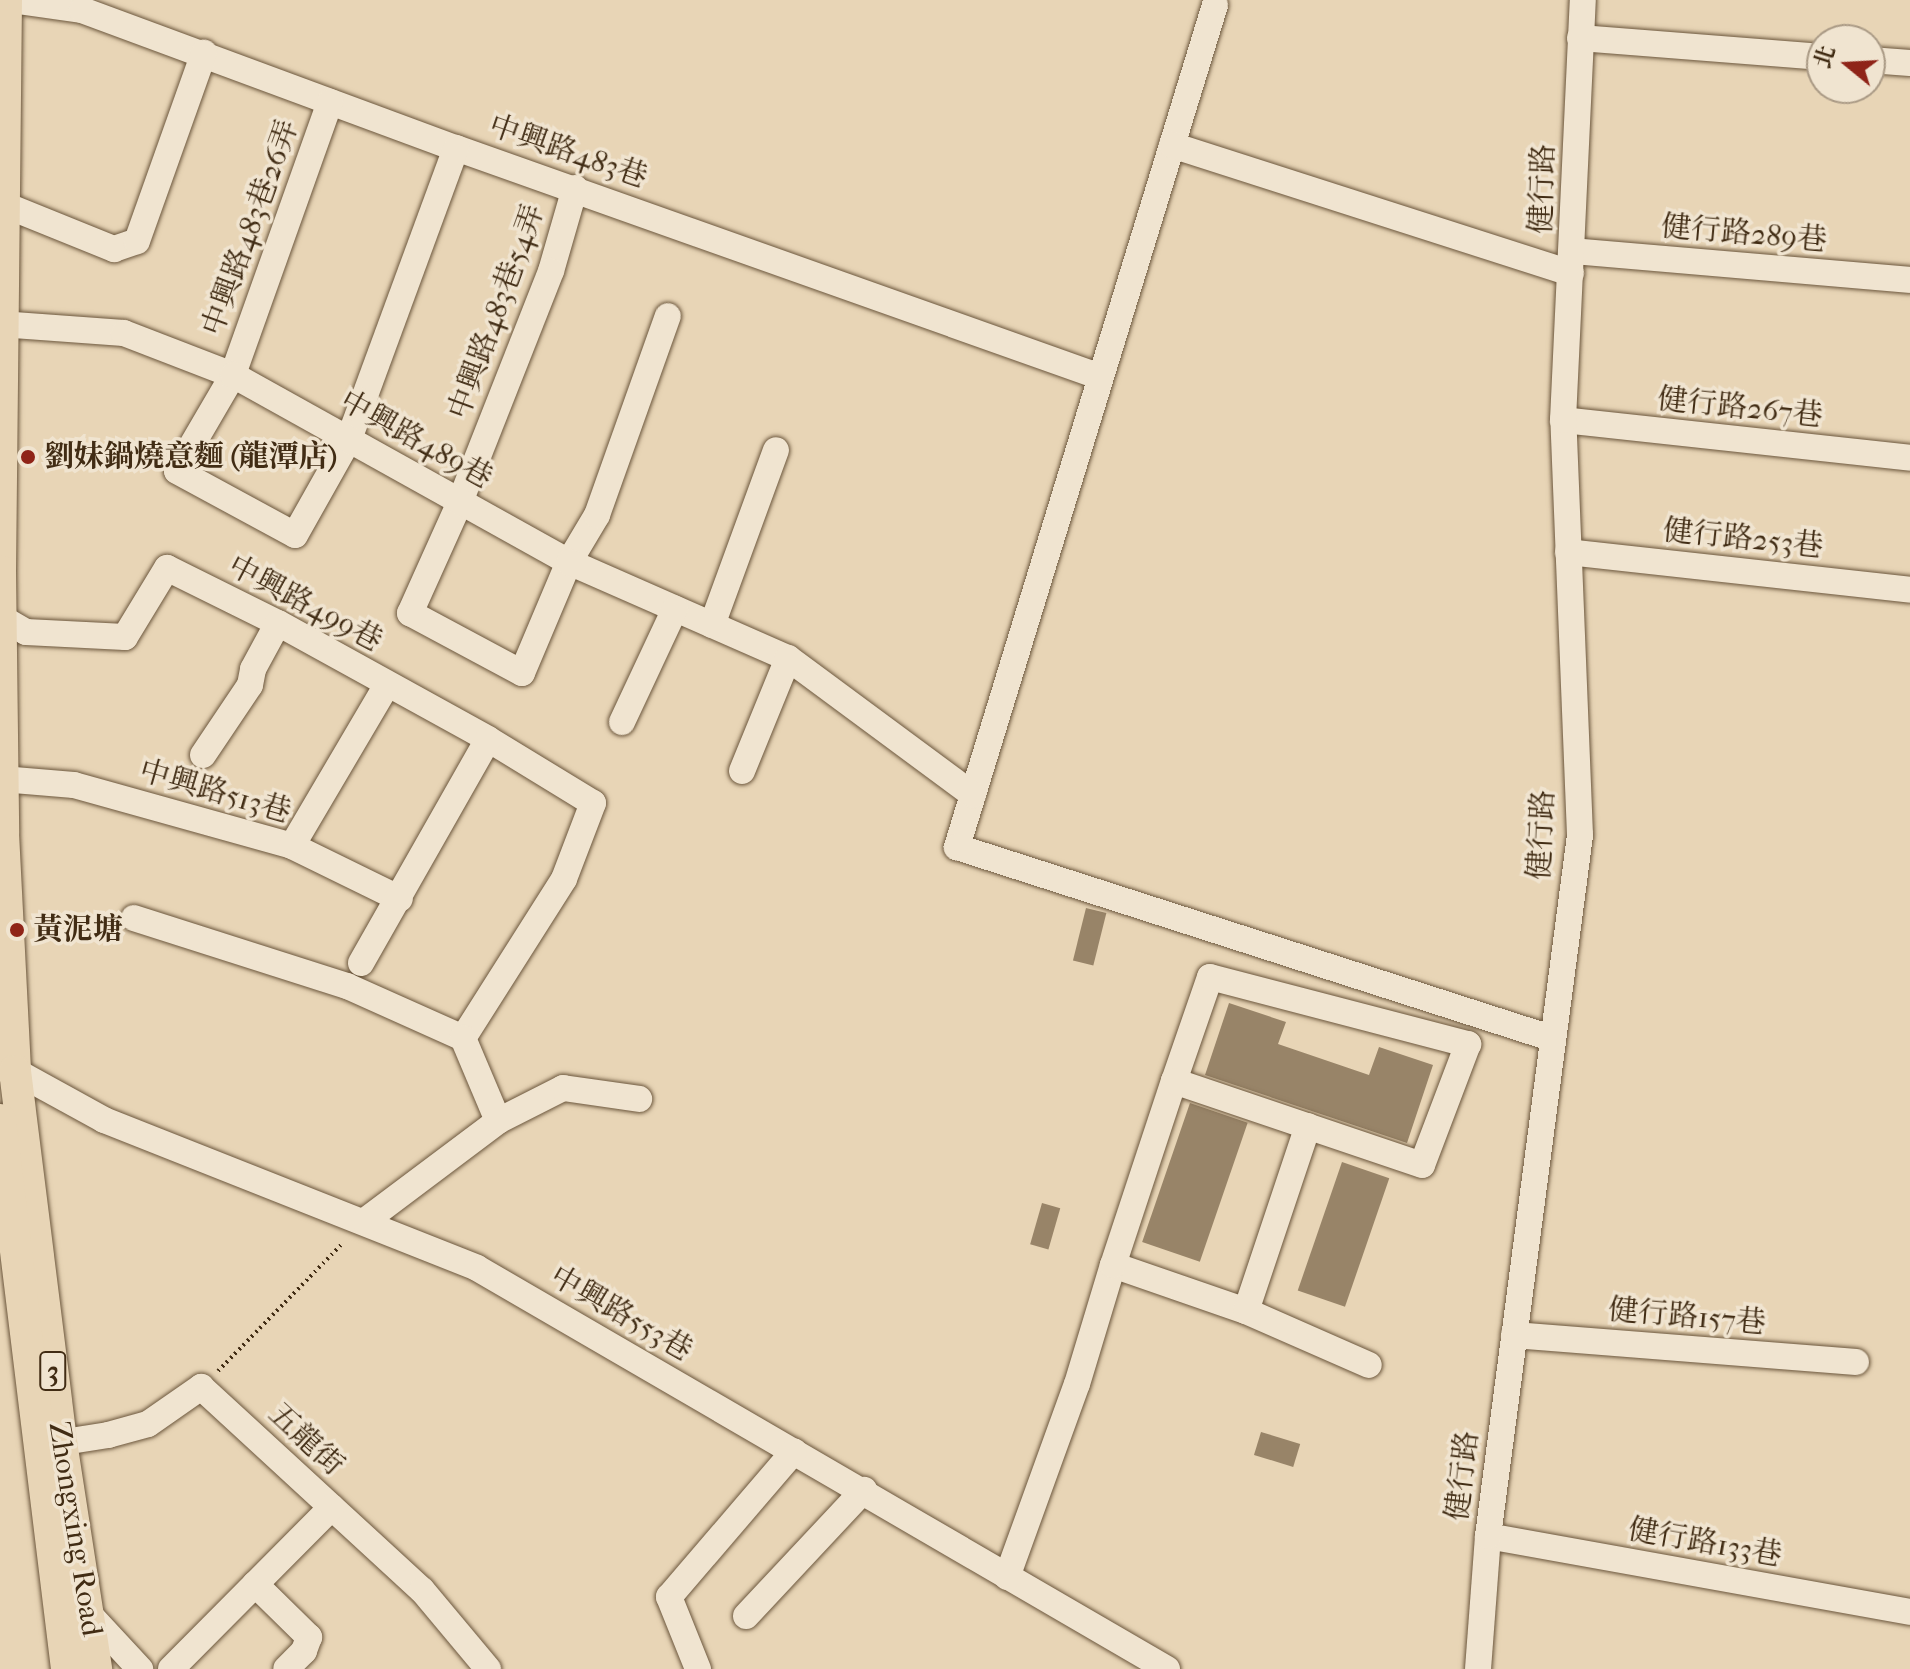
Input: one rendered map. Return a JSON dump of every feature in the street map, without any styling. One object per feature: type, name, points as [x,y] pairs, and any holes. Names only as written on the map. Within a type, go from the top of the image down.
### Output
[{"type":"main road","name":"Zhongxing Road","points":[[9,0],[1,324],[2,779],[8,1070],[49,1444],[67,1669]]},
{"type":"main road","name":"Zhongxing Road","points":[[0,1120],[49,1444],[90,1615],[96,1669]]},
{"type":"street","name":"中興路483巷","points":[[9,0],[82,10],[456,148],[1101,377]]},
{"type":"street","name":"健行路","points":[[1478,1669],[1488,1536],[1580,835],[1563,420],[1583,0]]},
{"type":"street","points":[[1215,5],[957,847],[1551,1038]]},
{"type":"street","points":[[1580,38],[1806,56]]},
{"type":"street","points":[[3,186],[114,249],[137,241],[204,53]]},
{"type":"street","points":[[1886,61],[1910,63]]},
{"type":"street","name":"中興路483巷26弄","points":[[330,102],[233,375],[177,471],[295,535],[349,439]]},
{"type":"street","name":"健行路289巷","points":[[1172,145],[1572,262],[1910,280]]},
{"type":"street","points":[[349,439],[456,148]]},
{"type":"street","name":"中興路483巷54弄","points":[[569,562],[522,673],[410,613],[460,502],[551,271],[575,188]]},
{"type":"street","points":[[569,562],[597,515],[668,316]]},
{"type":"street","name":"中興路489巷","points":[[1,324],[124,333],[233,375],[569,562],[788,658],[973,795]]},
{"type":"street","name":"健行路267巷","points":[[1563,420],[1910,458]]},
{"type":"street","points":[[712,625],[776,450]]},
{"type":"street","name":"健行路253巷","points":[[1568,552],[1910,590]]},
{"type":"street","name":"中興路499巷","points":[[1,617],[26,632],[125,637],[167,568],[278,623],[488,739],[593,803],[564,879],[463,1038]]},
{"type":"street","points":[[622,722],[675,609]]},
{"type":"street","points":[[203,755],[250,685],[253,669],[278,623]]},
{"type":"street","points":[[742,771],[788,658]]},
{"type":"street","points":[[292,846],[387,685]]},
{"type":"street","points":[[361,963],[488,739]]},
{"type":"street","name":"中興路513巷","points":[[2,779],[74,785],[292,846],[400,899]]},
{"type":"street","points":[[134,918],[347,986],[463,1038],[498,1121]]},
{"type":"street","points":[[1007,1577],[1077,1384],[1113,1265],[1174,1081],[1210,977],[1468,1044],[1422,1165],[1174,1081]]},
{"type":"street","name":"中興路553巷","points":[[8,1070],[104,1120],[477,1268],[864,1490],[1167,1669]]},
{"type":"street","points":[[365,1221],[498,1121],[563,1088],[639,1099]]},
{"type":"street","points":[[1246,1311],[1308,1126]]},
{"type":"street","points":[[1113,1265],[1246,1311],[1369,1365]]},
{"type":"street","name":"健行路157巷","points":[[1514,1335],[1856,1362]]},
{"type":"street","points":[[49,1444],[108,1435],[148,1424],[201,1387]]},
{"type":"street","name":"五龍街","points":[[201,1387],[422,1590],[480,1666]]},
{"type":"street","points":[[698,1669],[669,1597],[794,1451]]},
{"type":"street","points":[[746,1616],[864,1490]]},
{"type":"street","points":[[171,1669],[332,1507]]},
{"type":"street","name":"健行路133巷","points":[[1488,1536],[1910,1612]]},
{"type":"street","points":[[255,1584],[309,1637],[304,1651],[286,1669]]},
{"type":"street","points":[[90,1615],[140,1669]]},
{"type":"path","points":[[201,1387],[365,1221]]},
{"type":"building","points":[[1086,908],[1106,913],[1093,965],[1073,960]]},
{"type":"building","points":[[1229,1003],[1286,1022],[1278,1044],[1369,1075],[1379,1047],[1433,1065],[1407,1143],[1205,1075]]},
{"type":"building","points":[[1190,1103],[1248,1123],[1200,1262],[1142,1242]]},
{"type":"building","points":[[1342,1162],[1389,1178],[1345,1307],[1298,1291]]},
{"type":"building","points":[[1042,1203],[1060,1208],[1048,1250],[1030,1244]]},
{"type":"building","points":[[1261,1432],[1300,1444],[1293,1467],[1254,1455]]},
{"type":"place","name":"劉妹鍋燒意麵 (龍潭店)","points":[[28,457]]},
{"type":"place","name":"黃泥塘","points":[[17,930]]}]
